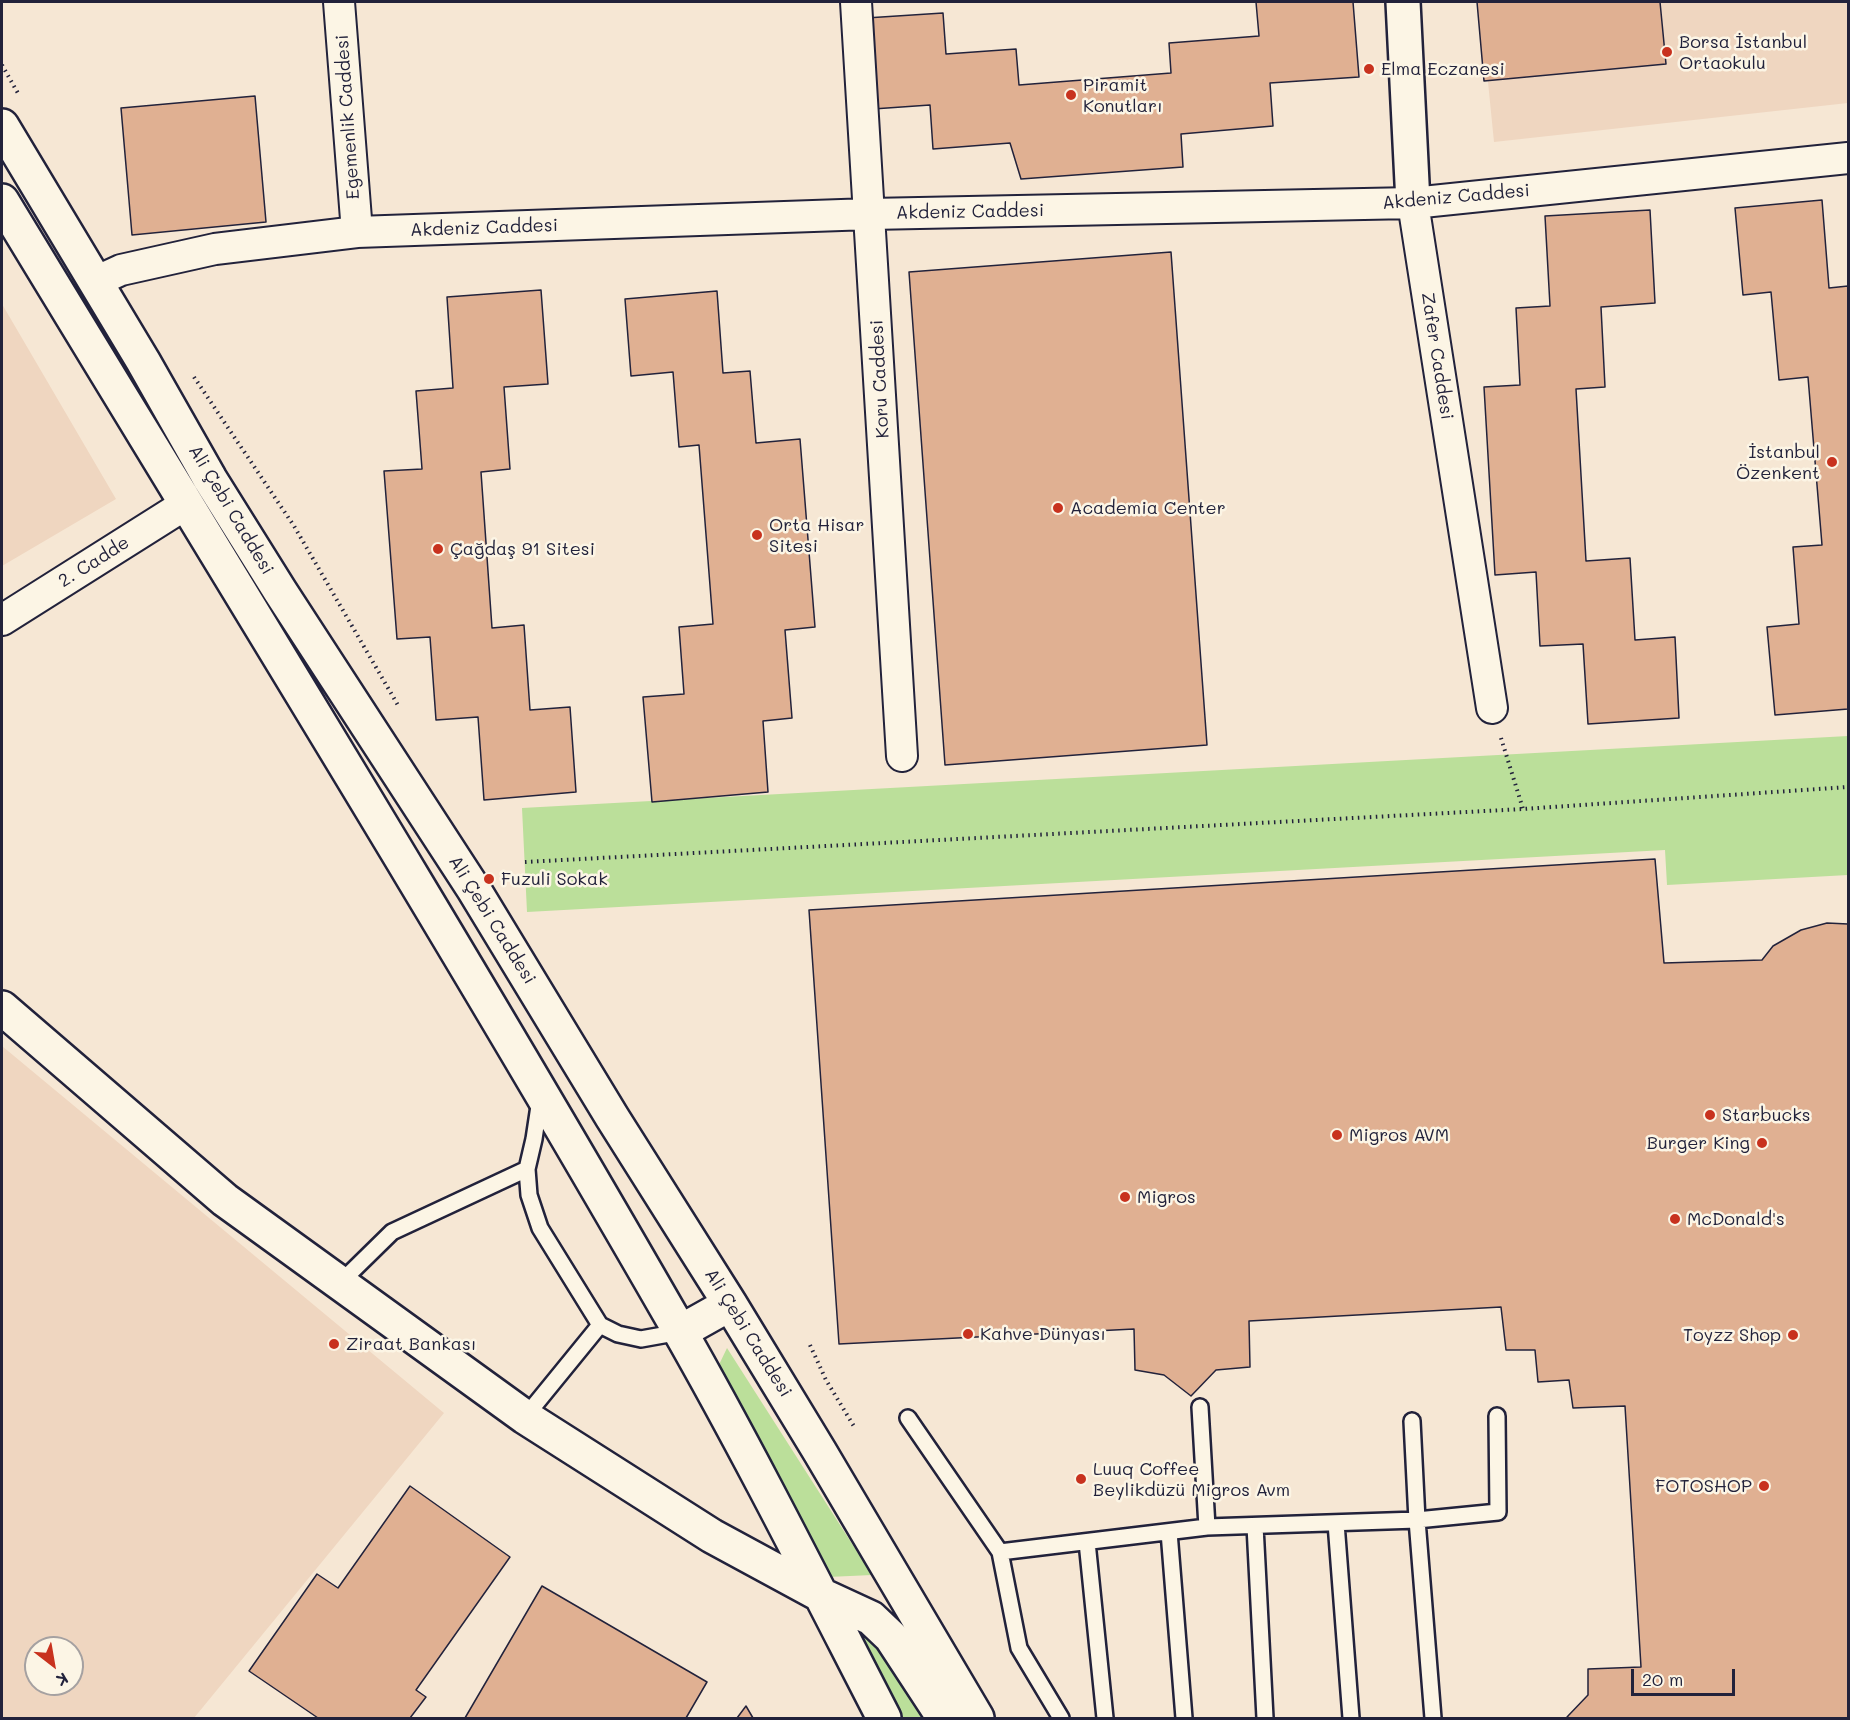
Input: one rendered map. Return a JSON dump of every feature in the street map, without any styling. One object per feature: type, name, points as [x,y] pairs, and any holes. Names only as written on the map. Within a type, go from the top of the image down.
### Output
[{"type":"main road","name":"Zafer Caddesi","points":[[1403,2],[1413,203]]},
{"type":"main road","name":"Ali Çebi Caddesi","points":[[13,115],[95,282],[210,479],[473,888],[820,1452],[977,1719]]},
{"type":"main road","name":"Ali Çebi Caddesi","points":[[2,201],[252,609],[680,1332],[884,1719]]},
{"type":"main road","points":[[2,1008],[225,1200],[525,1417],[712,1536],[819,1594],[872,1618],[891,1637],[944,1719]]},
{"type":"main road","points":[[680,1332],[730,1304]]},
{"type":"street","name":"Egemenlik Caddesi","points":[[339,2],[357,232]]},
{"type":"street","name":"Koru Caddesi","points":[[856,2],[902,756]]},
{"type":"street","name":"Akdeniz Caddesi","points":[[95,282],[121,270],[215,249],[357,232],[870,214],[1413,203],[1848,158]]},
{"type":"street","name":"Zafer Caddesi","points":[[1413,203],[1492,708]]},
{"type":"street","name":"2. Cadde","points":[[2,620],[186,504]]},
{"type":"lane","points":[[537,1088],[539,1106],[526,1169],[529,1195],[540,1228],[600,1325],[618,1334],[641,1340],[680,1332]]},
{"type":"lane","points":[[340,1283],[392,1232],[526,1169]]},
{"type":"lane","points":[[525,1417],[600,1325]]},
{"type":"lane","points":[[1200,1407],[1207,1527]]},
{"type":"lane","points":[[999,1552],[1207,1527],[1417,1520],[1498,1512],[1497,1416]]},
{"type":"lane","points":[[908,1418],[999,1552],[1019,1648],[1061,1719]]},
{"type":"lane","points":[[1412,1421],[1417,1520],[1434,1719]]},
{"type":"lane","points":[[1336,1523],[1351,1719]]},
{"type":"lane","points":[[1255,1526],[1265,1719]]},
{"type":"lane","points":[[1169,1532],[1184,1719]]},
{"type":"lane","points":[[1087,1542],[1105,1719]]},
{"type":"path","points":[[2,65],[13,115]]},
{"type":"path","points":[[193,375],[294,526],[401,710]]},
{"type":"path","points":[[1492,708],[1522,809]]},
{"type":"path","points":[[525,862],[1522,809],[1848,787]]},
{"type":"path","points":[[810,1345],[826,1380],[855,1428]]},
{"type":"shaded area","name":"Borsa İstanbul Ortaokulu","points":[[1480,2],[1848,2],[1848,103],[1494,142]]},
{"type":"shaded area","points":[[2,304],[116,499],[2,566]]},
{"type":"shaded area","points":[[2,1046],[444,1413],[194,1718],[2,1718]]},
{"type":"green space","points":[[1848,736],[1848,875],[1667,885],[1665,850],[527,912],[522,808]]},
{"type":"green space","points":[[727,1348],[872,1575],[828,1577],[716,1371]]},
{"type":"green space","points":[[884,1631],[938,1718],[900,1718],[859,1640]]},
{"type":"building","name":"Piramit Konutları","points":[[1256,2],[1353,2],[1359,77],[1270,83],[1273,126],[1181,134],[1183,167],[1021,179],[1010,143],[933,149],[930,105],[873,109],[866,18],[943,13],[946,54],[1016,49],[1019,85],[1171,73],[1169,43],[1259,36]]},
{"type":"building","name":"Borsa İstanbul Ortaokulu","points":[[1477,2],[1660,2],[1666,64],[1484,81]]},
{"type":"building","points":[[255,96],[266,222],[132,235],[121,108]]},
{"type":"building","name":"İstanbul Özenkent","points":[[1822,200],[1829,288],[1848,286],[1848,709],[1775,715],[1767,627],[1799,624],[1793,547],[1822,545],[1808,377],[1779,380],[1771,292],[1743,295],[1735,208]]},
{"type":"building","points":[[1650,210],[1655,303],[1601,307],[1605,387],[1576,389],[1586,561],[1630,558],[1635,640],[1675,637],[1679,718],[1588,724],[1583,644],[1540,646],[1536,572],[1495,575],[1484,387],[1520,385],[1516,308],[1550,306],[1545,216]]},
{"type":"building","name":"Academia Center","points":[[1171,252],[1207,745],[945,765],[909,272]]},
{"type":"building","name":"Çağdaş 91 Sitesi","points":[[541,290],[548,384],[504,387],[510,469],[481,472],[492,628],[524,625],[530,710],[570,707],[576,792],[484,800],[478,717],[436,720],[430,637],[397,639],[384,471],[422,469],[416,391],[453,388],[447,297]]},
{"type":"building","name":"Orta Hisar Sitesi","points":[[717,291],[723,373],[750,371],[756,443],[800,439],[815,627],[785,630],[792,718],[763,721],[768,792],[652,802],[643,697],[684,694],[679,627],[713,624],[699,445],[679,447],[673,372],[631,376],[625,299]]},
{"type":"building","name":"Migros AVM","points":[[1655,859],[1664,963],[1762,960],[1773,946],[1801,930],[1827,923],[1848,924],[1848,1718],[1567,1717],[1588,1695],[1588,1669],[1641,1667],[1625,1406],[1573,1408],[1569,1380],[1538,1382],[1535,1350],[1506,1350],[1501,1307],[1249,1321],[1250,1367],[1216,1370],[1191,1396],[1164,1375],[1135,1370],[1134,1329],[839,1344],[809,910]]},
{"type":"building","points":[[410,1486],[510,1557],[416,1690],[426,1697],[410,1718],[318,1718],[249,1671],[317,1574],[338,1588]]},
{"type":"building","points":[[542,1586],[707,1682],[686,1718],[465,1718]]},
{"type":"building","points":[[746,1706],[753,1718],[737,1718]]},
{"type":"place","name":"Borsa İstanbul Ortaokulu","points":[[1667,52]]},
{"type":"place","name":"Elma Eczanesi","points":[[1369,69]]},
{"type":"place","name":"Piramit Konutları","points":[[1071,95]]},
{"type":"place","name":"İstanbul Özenkent","points":[[1832,462]]},
{"type":"place","name":"Academia Center","points":[[1058,508]]},
{"type":"place","name":"Orta Hisar Sitesi","points":[[757,535]]},
{"type":"place","name":"Çağdaş 91 Sitesi","points":[[438,549]]},
{"type":"place","name":"Fuzuli Sokak","points":[[489,879]]},
{"type":"place","name":"Starbucks","points":[[1710,1115]]},
{"type":"place","name":"Migros AVM","points":[[1337,1135]]},
{"type":"place","name":"Burger King","points":[[1762,1143]]},
{"type":"place","name":"Migros","points":[[1125,1197]]},
{"type":"place","name":"McDonald's","points":[[1675,1219]]},
{"type":"place","name":"Kahve Dünyası","points":[[968,1334]]},
{"type":"place","name":"Toyzz Shop","points":[[1793,1335]]},
{"type":"place","name":"Ziraat Bankası","points":[[334,1344]]},
{"type":"place","name":"Luuq Coffee Beylikdüzü Migros Avm","points":[[1081,1479]]},
{"type":"place","name":"FOTOSHOP","points":[[1764,1486]]}]
